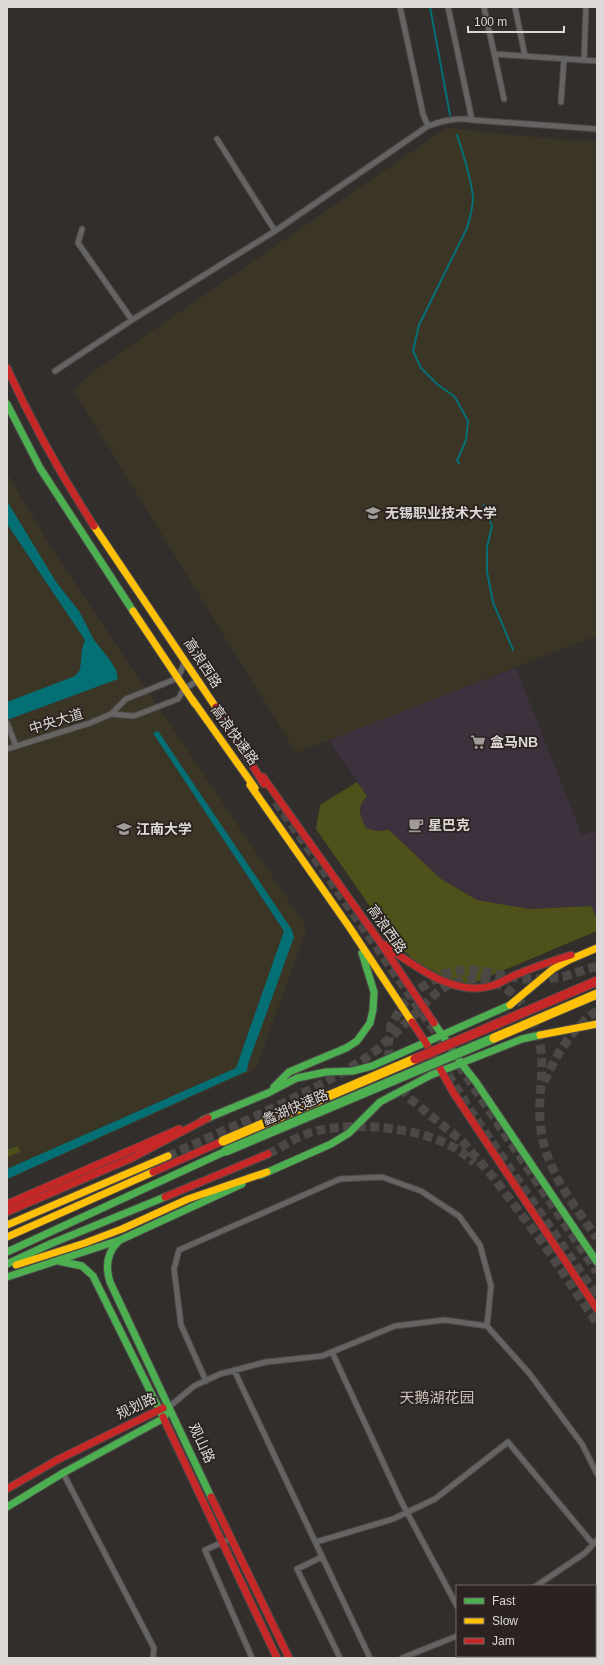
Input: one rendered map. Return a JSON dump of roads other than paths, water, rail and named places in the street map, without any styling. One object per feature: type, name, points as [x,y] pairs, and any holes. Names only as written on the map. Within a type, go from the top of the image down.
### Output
[{"type":"main road","name":"高浪西路","points":[[7,368],[30,418],[61,473],[90,519],[216,707],[380,942],[597,1262]]},
{"type":"main road","name":"高浪西路","points":[[7,404],[40,468],[68,513],[184,689],[350,928],[426,1043],[453,1092],[597,1309]]},
{"type":"main road","name":"高浪快速路","points":[[192,699],[259,786],[216,707]]},
{"type":"main road","points":[[268,1093],[289,1072],[346,1048],[357,1040],[370,1023],[373,1010],[374,992],[364,957],[350,928]]},
{"type":"main road","points":[[380,942],[424,970],[445,981],[475,989],[489,987],[547,962],[597,947]]},
{"type":"main road","points":[[7,1204],[146,1142],[268,1093],[297,1078],[326,1072],[352,1071],[372,1066],[443,1036],[509,1006],[525,994],[540,979],[560,965],[597,947]]},
{"type":"main road","name":"蠡湖快速路","points":[[7,1237],[223,1141],[597,982]]},
{"type":"main road","name":"蠡湖快速路","points":[[7,1252],[226,1152],[597,994]]},
{"type":"main road","points":[[7,1277],[120,1240],[331,1144],[349,1133],[380,1102],[442,1070],[522,1040],[597,1024]]},
{"type":"main road","points":[[7,1212],[126,1160],[208,1118]]},
{"type":"main road","points":[[7,1264],[50,1244],[268,1154]]},
{"type":"main road","points":[[7,1225],[168,1156]]},
{"type":"main road","points":[[7,1268],[85,1243],[122,1229],[188,1199],[267,1172]]},
{"type":"main road","name":"观山路","points":[[120,1240],[112,1247],[107,1272],[110,1282],[169,1406],[277,1658]]},
{"type":"main road","name":"观山路","points":[[58,1261],[82,1266],[93,1276],[226,1541],[290,1658]]},
{"type":"main road","name":"规划路","points":[[7,1507],[162,1414],[169,1406]]},
{"type":"main road","name":"规划路","points":[[7,1489],[57,1460],[162,1414]]},
{"type":"street","points":[[400,7],[423,114],[428,126]]},
{"type":"street","points":[[448,7],[472,120]]},
{"type":"street","points":[[484,7],[504,99]]},
{"type":"street","points":[[514,7],[525,56]]},
{"type":"street","points":[[584,60],[586,7]]},
{"type":"street","points":[[494,54],[597,61]]},
{"type":"street","points":[[562,102],[564,59]]},
{"type":"street","points":[[55,371],[132,320],[275,231],[428,126],[439,122],[466,118],[472,120],[597,129]]},
{"type":"street","points":[[217,139],[275,231]]},
{"type":"street","points":[[82,229],[78,243],[132,320]]},
{"type":"street","points":[[111,714],[126,699],[178,678],[185,661]]},
{"type":"street","points":[[111,714],[134,716],[178,698],[184,689],[199,680]]},
{"type":"street","name":"中央大道","points":[[7,749],[90,723],[111,714]]},
{"type":"street","points":[[8,724],[16,746]]},
{"type":"street","points":[[206,1380],[181,1325],[174,1269],[179,1250],[340,1179],[382,1177],[421,1191],[459,1216],[480,1245],[491,1286],[487,1326]]},
{"type":"street","points":[[169,1406],[194,1386],[220,1374],[266,1362],[322,1356],[395,1326],[445,1320],[487,1326],[529,1373],[582,1444],[597,1474]]},
{"type":"street","points":[[332,1352],[388,1473],[456,1604]]},
{"type":"street","points":[[234,1370],[370,1658]]},
{"type":"street","points":[[316,1542],[393,1519],[434,1499],[508,1442],[595,1542],[585,1554],[538,1585]]},
{"type":"street","points":[[63,1473],[154,1648],[152,1658]]},
{"type":"street","points":[[226,1541],[205,1550],[252,1658]]},
{"type":"street","points":[[322,1557],[296,1569],[340,1658]]},
{"type":"street","points":[[402,1658],[456,1636]]},
{"type":"water","points":[[7,501],[56,582],[79,611],[94,640],[110,660],[116,670],[118,679],[7,720],[7,702],[75,676],[80,670],[82,649],[85,640],[7,524]]},
{"type":"water","points":[[158,731],[292,930],[294,937],[248,1064],[247,1071],[7,1179],[7,1169],[236,1068],[284,931],[153,733]]},
{"type":"waterway","points":[[430,7],[450,115]]},
{"type":"waterway","points":[[457,135],[472,190],[473,201],[471,212],[467,228],[419,325],[413,351],[421,368],[437,384],[455,397],[468,421],[466,440],[457,461],[459,463]]},
{"type":"waterway","points":[[484,505],[492,526],[487,547],[487,572],[493,602],[513,650]]},
{"type":"tunnel","points":[[276,802],[443,1043]]},
{"type":"tunnel","points":[[597,966],[563,977],[543,979],[522,979],[476,970],[458,971],[444,974],[417,990],[405,1002],[391,1025],[388,1045],[390,1063],[397,1081],[409,1098],[462,1141],[494,1178],[542,1242],[597,1323]]},
{"type":"tunnel","points":[[168,1156],[285,1102],[323,1083],[367,1057],[406,1023],[436,993],[449,985],[465,980],[478,979],[490,981],[501,985],[511,992],[527,1010],[533,1021],[537,1032],[542,1057],[540,1117],[544,1144],[562,1187],[597,1238]]},
{"type":"tunnel","points":[[544,1082],[554,1062],[572,1034],[597,1011]]},
{"type":"tunnel","points":[[441,1063],[470,1110],[597,1296]]},
{"type":"tunnel","points":[[459,1065],[597,1272]]},
{"type":"tunnel","points":[[268,1154],[309,1133],[327,1129],[372,1127],[396,1129],[441,1141],[460,1151],[474,1163]]},
{"type":"place","name":"无锡职业技术大学","points":[[373,513]]},
{"type":"place","name":"盒马NB","points":[[478,742]]},
{"type":"place","name":"星巴克","points":[[416,825]]},
{"type":"place","name":"江南大学","points":[[124,829]]},
{"type":"district","name":"天鹅湖花园","points":[[437,1397]]}]
